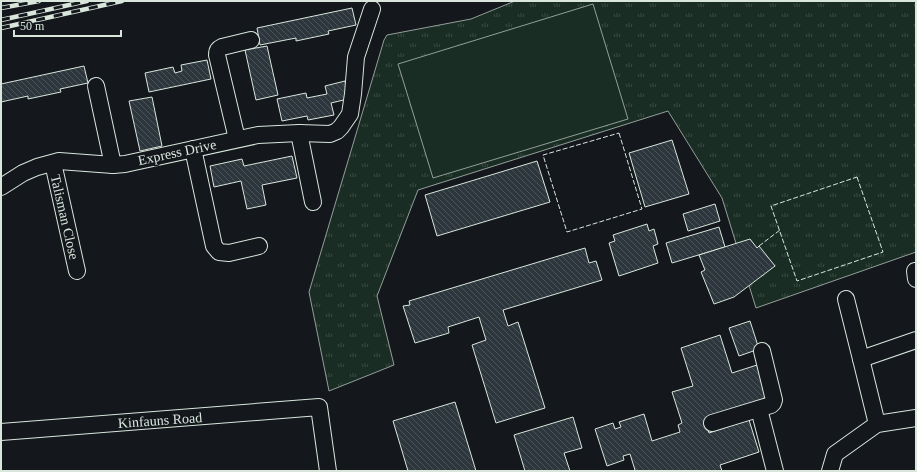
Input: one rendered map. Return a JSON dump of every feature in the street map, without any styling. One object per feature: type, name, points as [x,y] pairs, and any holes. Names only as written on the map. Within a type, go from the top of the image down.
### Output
[{"type":"street","name":"Express Drive","points":[[2,183],[37,167],[53,163],[64,162],[113,165],[258,135],[299,133],[330,134],[341,127],[350,114],[356,57],[372,9]]},
{"type":"street","points":[[237,139],[217,51],[222,47],[251,40]]},
{"type":"street","points":[[96,86],[113,165]]},
{"type":"street","points":[[299,133],[313,202]]},
{"type":"street","points":[[193,149],[214,246],[219,252],[229,253],[259,246]]},
{"type":"street","name":"Talisman Close","points":[[53,163],[77,271]]},
{"type":"street","points":[[846,299],[876,424]]},
{"type":"street","points":[[861,359],[916,340]]},
{"type":"street","points":[[712,423],[770,406],[773,403],[774,400],[762,351]]},
{"type":"street","name":"Kinfauns Road","points":[[1,432],[319,407],[328,471]]},
{"type":"street","points":[[759,409],[776,471]]},
{"type":"street","points":[[830,471],[835,454],[876,424],[916,418]]},
{"type":"green space","points":[[515,1],[916,1],[916,252],[756,308],[722,198],[668,111],[418,190],[377,296],[394,365],[329,391],[309,292],[384,40],[387,35],[471,19]]},
{"type":"green space","points":[[593,4],[628,119],[433,178],[398,64]]},
{"type":"building","points":[[352,8],[356,25],[328,31],[329,34],[296,41],[296,38],[260,45],[257,28]]},
{"type":"building","points":[[267,46],[278,95],[256,100],[245,50]]},
{"type":"building","points":[[207,60],[211,79],[149,92],[145,73],[173,67],[175,73],[182,71],[181,65]]},
{"type":"building","points":[[84,66],[88,83],[60,89],[61,92],[28,99],[28,96],[1,102],[1,84]]},
{"type":"building","points":[[345,81],[348,99],[331,103],[334,115],[308,120],[307,116],[282,121],[277,99],[306,93],[307,98],[327,94],[325,86]]},
{"type":"building","points":[[152,97],[162,146],[140,151],[129,101]]},
{"type":"building","points":[[672,140],[689,194],[645,207],[629,153]]},
{"type":"building","points":[[292,156],[297,178],[262,185],[266,205],[247,209],[241,181],[214,187],[210,166],[242,159],[244,166]]},
{"type":"building","points":[[537,161],[550,202],[437,236],[425,195]]},
{"type":"building","points":[[715,204],[720,221],[688,231],[683,214]]},
{"type":"building","points":[[647,224],[649,231],[654,229],[658,244],[653,246],[658,263],[619,276],[609,243],[615,241],[613,235]]},
{"type":"building","points":[[719,227],[725,247],[672,263],[666,243]]},
{"type":"building","points":[[750,239],[757,248],[759,246],[775,266],[734,297],[714,304],[701,272],[705,270],[699,255]]},
{"type":"building","points":[[585,248],[589,263],[596,261],[602,280],[503,310],[508,326],[518,322],[545,408],[496,423],[472,345],[486,340],[479,317],[448,327],[449,333],[415,343],[403,306],[410,305],[409,301]]},
{"type":"building","points":[[750,321],[759,349],[739,356],[729,328]]},
{"type":"building","points":[[720,335],[732,373],[757,365],[768,401],[705,421],[709,433],[749,420],[759,452],[720,465],[722,471],[632,471],[635,470],[630,454],[623,456],[624,460],[607,466],[595,429],[613,423],[615,429],[621,427],[619,422],[644,414],[652,441],[680,432],[678,425],[682,423],[672,392],[693,386],[681,348]]},
{"type":"building","points":[[455,402],[476,471],[408,471],[393,421]]},
{"type":"building","points":[[573,417],[582,448],[564,453],[570,471],[525,471],[514,435]]},
{"type":"railway","points":[[1,8],[39,1]]},
{"type":"railway","points":[[1,20],[87,1]]},
{"type":"railway","points":[[1,28],[122,1]]},
{"type":"fence","points":[[619,133],[642,209],[567,232],[543,155],[619,133]]},
{"type":"fence","points":[[857,177],[883,252],[797,281],[771,206],[857,177]]},
{"type":"fence","points":[[759,246],[780,230]]}]
